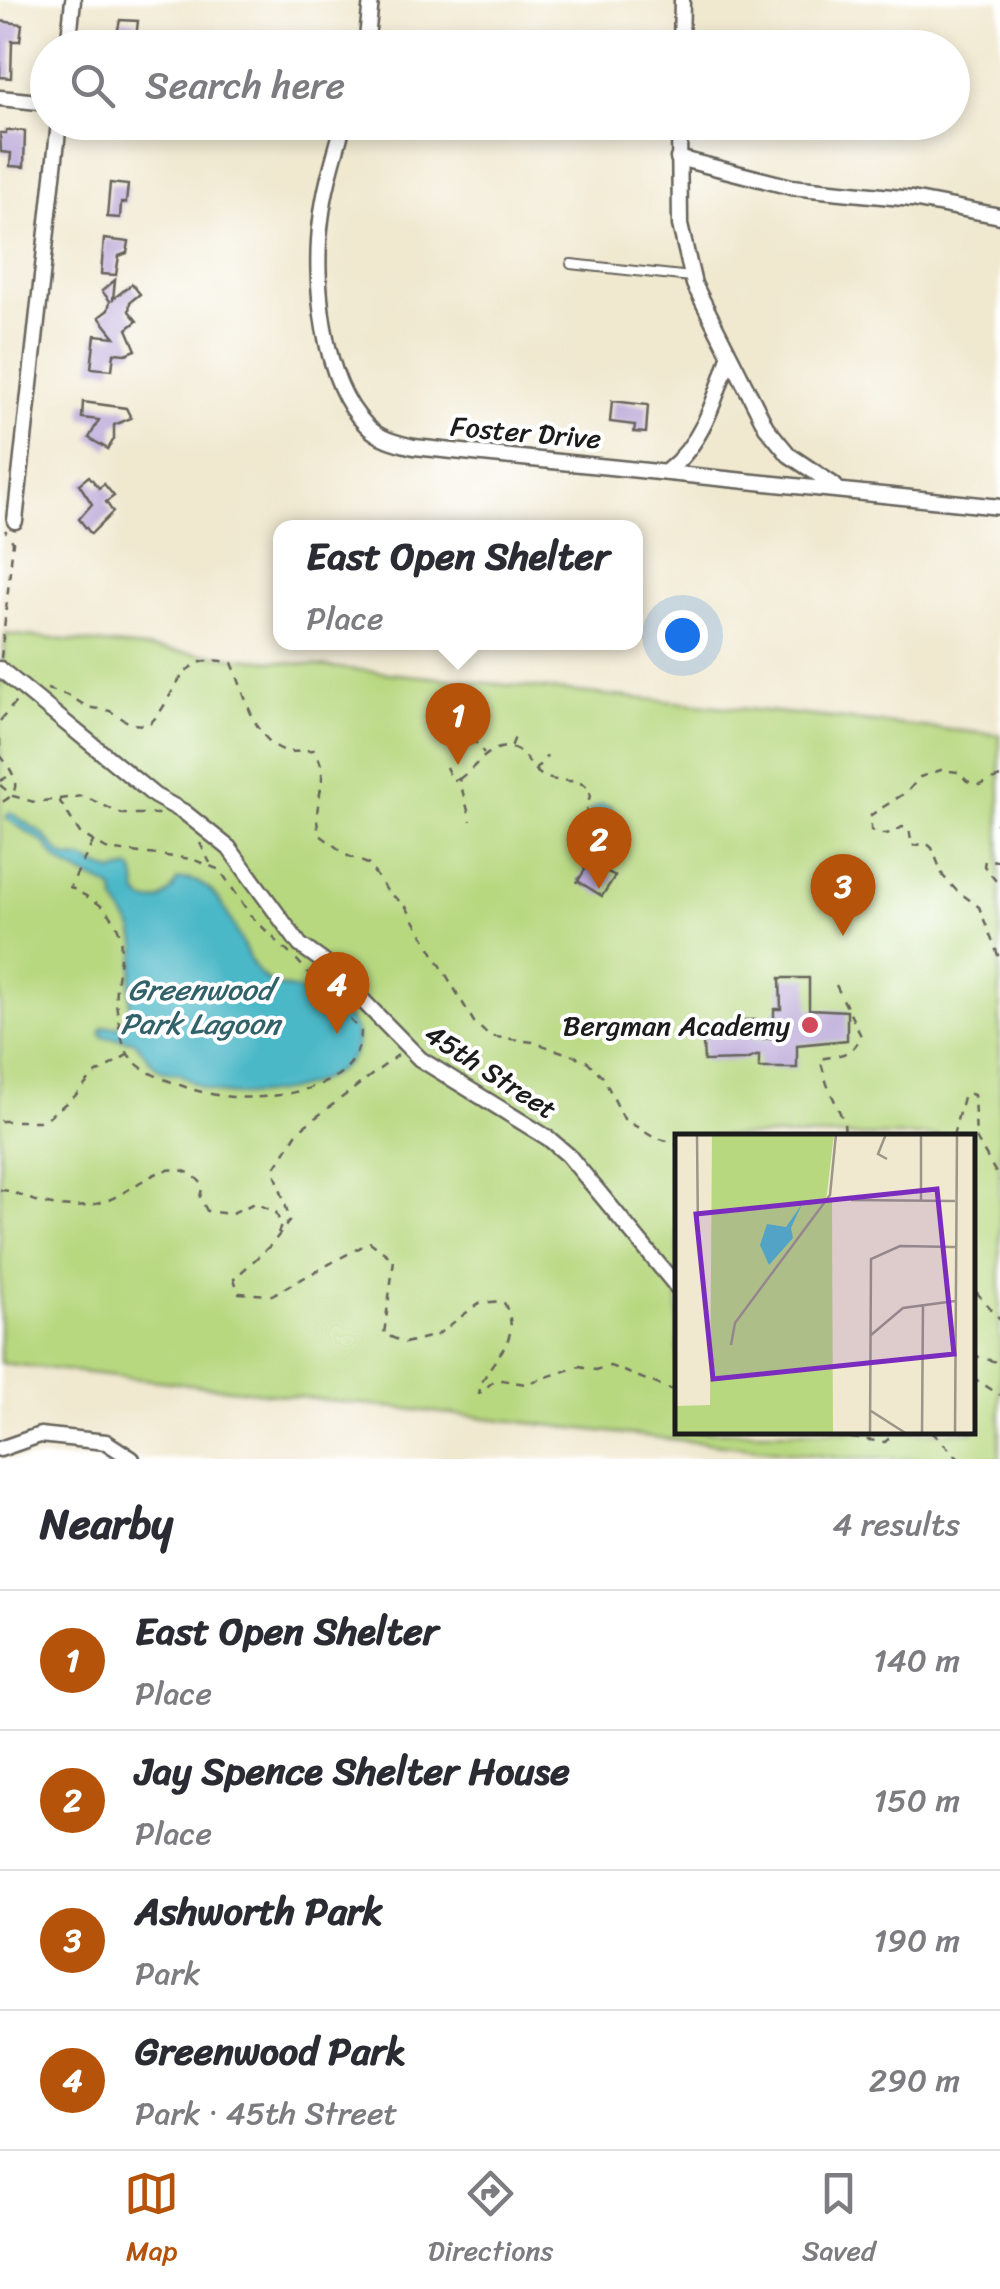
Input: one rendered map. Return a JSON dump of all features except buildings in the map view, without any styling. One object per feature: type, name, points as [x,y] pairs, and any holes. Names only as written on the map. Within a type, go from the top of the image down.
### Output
[{"type":"street","points":[[70,30],[72,0]]},
{"type":"street","points":[[368,30],[371,0]]},
{"type":"street","points":[[681,30],[682,0]]},
{"type":"street","points":[[0,98],[30,101]]},
{"type":"street","points":[[10,522],[57,140]]},
{"type":"street","name":"Foster Drive","points":[[339,140],[320,223],[320,295],[336,370],[357,415],[393,442],[1000,506]]},
{"type":"street","points":[[678,140],[680,225],[691,278],[728,358],[766,428],[789,454],[817,476],[845,490]]},
{"type":"street","points":[[678,158],[791,187],[912,199],[1000,216]]},
{"type":"street","points":[[667,471],[684,458],[698,437],[728,358]]},
{"type":"street","name":"45th Street","points":[[2,663],[155,796],[184,812],[229,848],[300,945],[328,965],[407,1048],[453,1082],[548,1138],[568,1155],[675,1284]]},
{"type":"street","points":[[0,1450],[40,1435],[106,1442],[132,1459]]},
{"type":"lane","points":[[571,264],[691,278]]},
{"type":"path","points":[[2,663],[13,542],[5,534],[10,522]]},
{"type":"path","points":[[44,688],[88,707],[110,711],[131,724],[148,725],[160,715],[176,680],[198,664],[217,659],[232,663],[248,712],[273,744],[286,752],[314,750],[320,758],[323,776],[314,811],[320,835],[348,856],[368,864],[388,892],[405,904],[474,1022],[489,1036],[533,1042],[586,1060],[603,1077],[624,1119],[654,1138],[675,1143]]},
{"type":"path","points":[[0,721],[20,698]]},
{"type":"path","points":[[446,708],[445,724],[449,731],[471,737],[485,754]]},
{"type":"path","points":[[511,747],[516,732]]},
{"type":"path","points":[[0,740],[0,748]]},
{"type":"path","points":[[446,767],[452,780],[460,779],[485,754],[497,747],[511,747],[521,752],[546,780],[582,782],[591,790],[586,819],[589,834],[573,848],[603,868]]},
{"type":"path","points":[[0,755],[14,773],[16,787],[12,796],[0,803]]},
{"type":"path","points":[[535,770],[547,756]]},
{"type":"path","points":[[1000,778],[980,785],[958,772],[941,770],[920,777],[908,792],[871,815],[870,822],[871,830],[878,834],[909,828],[912,846],[926,843],[932,848],[943,876],[979,907],[1000,960]]},
{"type":"path","points":[[14,773],[0,783],[12,796],[34,802],[82,796],[122,814],[165,814]]},
{"type":"path","points":[[460,779],[471,821]]},
{"type":"path","points":[[993,782],[1000,787]]},
{"type":"path","points":[[59,800],[80,833],[93,842],[131,854],[192,859],[220,870],[259,926],[304,966],[356,1023],[360,1034],[354,1061],[329,1081],[308,1088],[285,1094],[224,1098],[210,1097],[146,1072],[128,1054],[119,1018],[116,997],[120,938],[114,920],[100,905],[70,887],[93,842]]},
{"type":"path","points":[[1000,818],[994,827],[1000,831]]},
{"type":"path","points":[[197,838],[210,864]]},
{"type":"path","points":[[576,883],[590,859]]},
{"type":"path","points":[[1000,861],[985,860],[984,866],[1000,886]]},
{"type":"path","points":[[836,985],[860,1036],[856,1048],[848,1054],[820,1059],[845,1134]]},
{"type":"path","points":[[407,1048],[298,1131],[274,1170],[290,1220],[273,1243],[234,1279],[239,1294],[272,1296],[370,1242],[394,1260],[384,1334],[405,1342],[437,1335],[479,1303],[503,1301],[511,1315],[511,1334],[482,1380],[480,1394],[496,1379],[525,1384],[580,1366],[596,1370],[610,1366],[675,1391]]},
{"type":"path","points":[[0,1121],[39,1121],[49,1116],[94,1075],[128,1054]]},
{"type":"path","points":[[953,1134],[963,1096],[967,1092],[974,1095],[976,1138],[1000,1180]]},
{"type":"path","points":[[0,1190],[57,1208],[92,1204],[110,1200],[150,1175],[174,1169],[194,1174],[203,1185],[200,1197],[207,1211],[230,1214],[256,1203],[276,1212],[281,1226],[273,1243]]},
{"type":"path","points":[[975,1276],[978,1293],[1000,1320]]},
{"type":"path","points":[[975,1356],[1000,1364]]},
{"type":"path","points":[[975,1379],[1000,1395]]},
{"type":"path","points":[[819,1434],[885,1442],[894,1434]]},
{"type":"path","points":[[934,1434],[959,1459]]},
{"type":"green space","points":[[6,634],[1000,735],[1000,1459],[847,1459],[0,1363],[0,679]]},
{"type":"water","points":[[602,804],[611,807],[626,826],[624,834],[612,842],[602,840],[589,829],[590,810]]},
{"type":"water","name":"Greenwood Park Lagoon","points":[[10,812],[69,858],[113,872],[131,868],[138,895],[145,901],[165,896],[177,880],[194,881],[208,888],[229,916],[263,977],[282,987],[323,997],[349,1020],[357,1036],[352,1056],[322,1080],[277,1092],[235,1095],[208,1090],[179,1073],[164,1072],[134,1041],[103,1037],[100,1032],[104,1027],[120,1026],[130,1016],[130,985],[137,948],[133,929],[115,901],[114,890],[58,860],[46,844],[6,818]]},
{"type":"place","name":"East Open Shelter","points":[[458,765]]},
{"type":"place","name":"Jay Spence Shelter House","points":[[599,889]]},
{"type":"place","name":"Ashworth Park","points":[[843,936]]},
{"type":"place","name":"Bergman Academy","points":[[810,1025]]},
{"type":"place","name":"Greenwood Park","points":[[337,1034]]}]
